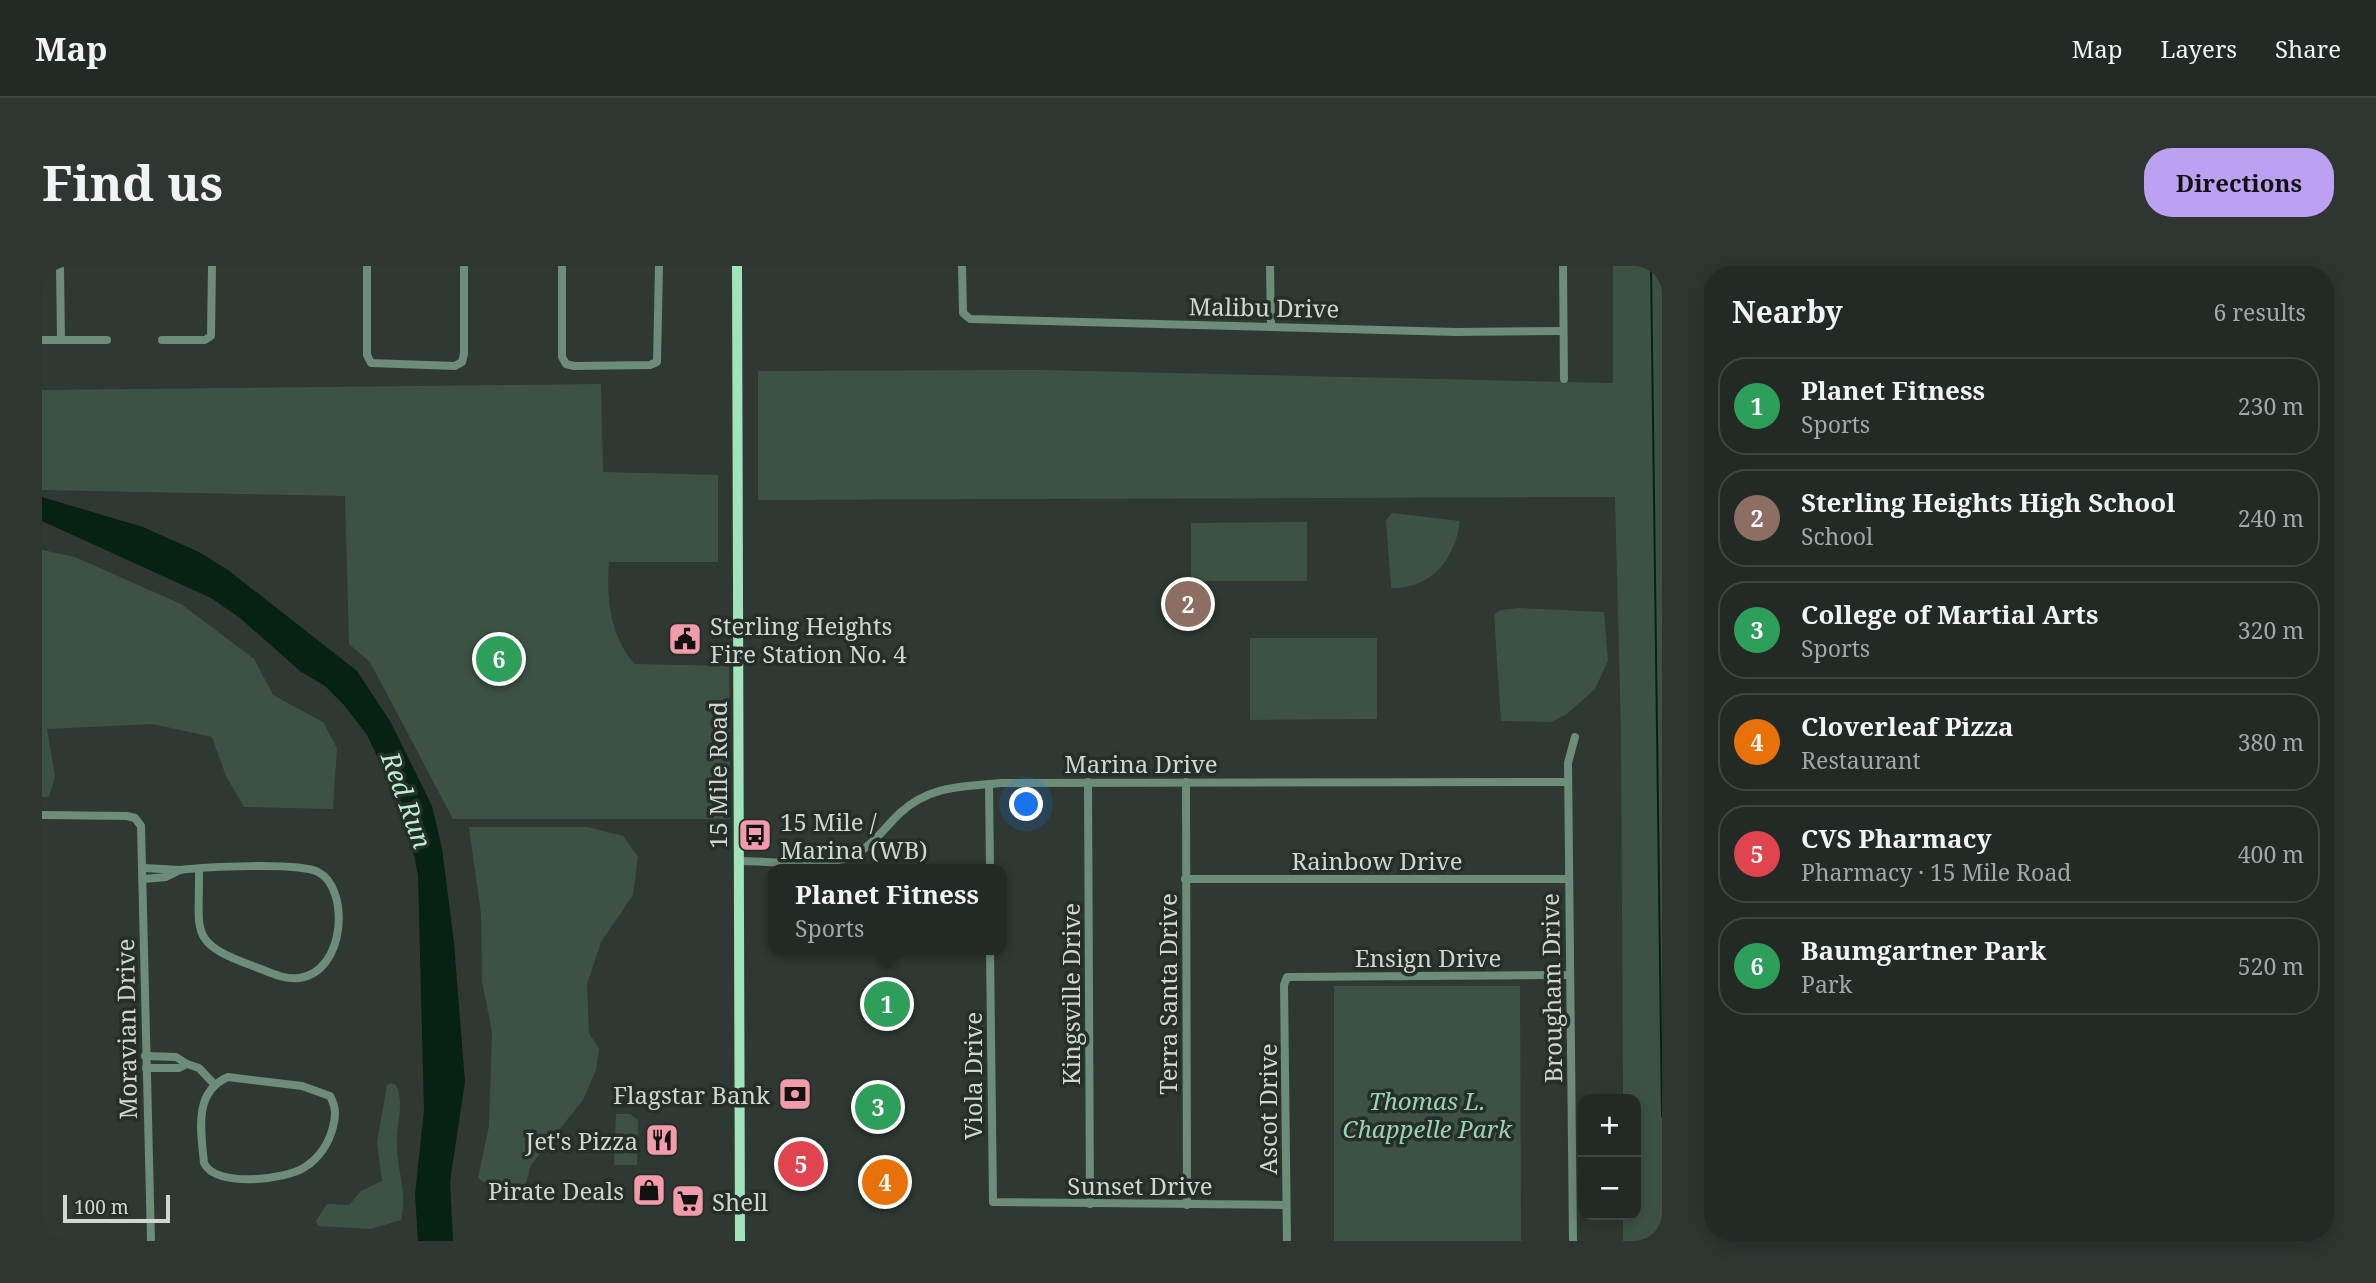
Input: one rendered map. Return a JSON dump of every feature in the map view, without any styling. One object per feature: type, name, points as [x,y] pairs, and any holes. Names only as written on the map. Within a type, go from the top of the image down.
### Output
[{"type":"main road","name":"15 Mile Road","points":[[737,266],[740,1241]]},
{"type":"street","points":[[60,266],[61,340]]},
{"type":"street","points":[[162,340],[210,338],[212,266]]},
{"type":"street","points":[[367,266],[367,355],[371,363],[454,366],[462,362],[464,266]]},
{"type":"street","points":[[562,266],[562,357],[566,364],[650,365],[657,362],[659,266]]},
{"type":"street","name":"Malibu Drive","points":[[962,266],[964,316],[1271,327],[1563,331]]},
{"type":"street","points":[[1270,266],[1271,327]]},
{"type":"street","points":[[1563,266],[1564,379]]},
{"type":"street","points":[[42,340],[107,340]]},
{"type":"street","name":"Brougham Drive","points":[[1573,1241],[1568,782],[1569,755],[1576,737]]},
{"type":"street","name":"Marina Drive","points":[[739,861],[839,860],[858,853],[901,812],[930,793],[950,787],[1088,782],[1568,782]]},
{"type":"street","name":"Kingsville Drive","points":[[1088,782],[1090,1204]]},
{"type":"street","name":"Terra Santa Drive","points":[[1186,782],[1187,1205]]},
{"type":"street","points":[[989,784],[990,864]]},
{"type":"street","name":"Moravian Drive","points":[[42,815],[135,818],[143,833],[145,1056],[151,1241]]},
{"type":"street","points":[[144,867],[180,870],[199,869],[304,868],[323,875],[332,886],[337,915],[336,946],[329,961],[315,973],[291,978],[214,951],[201,930],[199,869]]},
{"type":"street","points":[[144,879],[166,877],[180,870]]},
{"type":"street","name":"Rainbow Drive","points":[[1185,879],[1569,878]]},
{"type":"street","name":"Viola Drive","points":[[990,955],[993,1202]]},
{"type":"street","name":"Ensign Drive","points":[[1287,977],[1570,975]]},
{"type":"street","name":"Ascot Drive","points":[[1287,977],[1287,1241]]},
{"type":"street","points":[[145,1056],[176,1057],[200,1068],[214,1084]]},
{"type":"street","points":[[146,1068],[179,1068],[187,1064]]},
{"type":"street","points":[[233,1077],[320,1090],[330,1096],[335,1110],[327,1144],[306,1167],[288,1176],[217,1176],[206,1168],[203,1148],[202,1106],[214,1084],[233,1077]]},
{"type":"street","name":"Sunset Drive","points":[[993,1202],[1286,1205]]},
{"type":"green space","points":[[1613,266],[1662,266],[1662,1241],[1623,1241],[1623,1220],[1641,1220],[1641,1094],[1623,1094],[1621,732],[1615,497],[758,500],[758,371],[1042,370],[1613,383]]},
{"type":"green space","points":[[601,384],[603,472],[718,475],[718,562],[609,562],[608,589],[615,629],[620,642],[635,664],[729,666],[730,819],[453,819],[370,662],[349,644],[345,496],[42,490],[42,390]]},
{"type":"green space","points":[[1392,513],[1460,521],[1453,548],[1439,569],[1430,577],[1406,587],[1391,588],[1386,520]]},
{"type":"green space","points":[[1307,522],[1307,581],[1191,581],[1191,523]]},
{"type":"green space","points":[[42,550],[75,557],[181,604],[254,659],[273,695],[323,722],[337,748],[333,809],[244,807],[226,776],[212,737],[153,724],[47,729],[55,776],[49,797],[42,797]]},
{"type":"green space","points":[[1519,608],[1604,612],[1608,661],[1595,689],[1567,714],[1551,722],[1501,721],[1494,615],[1500,610]]},
{"type":"green space","points":[[1250,638],[1377,638],[1377,719],[1250,720]]},
{"type":"green space","points":[[469,827],[587,827],[623,836],[638,857],[633,895],[601,942],[587,984],[589,1033],[599,1049],[596,1070],[583,1100],[531,1165],[523,1194],[512,1200],[478,1178],[489,1126],[492,1032],[482,981],[481,913]]},
{"type":"green space","name":"Thomas L. Chappelle Park","points":[[1334,986],[1520,986],[1521,1241],[1334,1241]]},
{"type":"green space","points":[[387,1085],[396,1085],[400,1099],[397,1154],[403,1191],[401,1220],[371,1229],[318,1226],[316,1221],[327,1204],[349,1205],[361,1191],[382,1181],[377,1142]]},
{"type":"green space","points":[[616,1114],[630,1114],[638,1120],[637,1165],[614,1165]]},
{"type":"water","name":"Red Run","points":[[42,497],[143,527],[199,552],[228,570],[357,671],[390,721],[432,806],[442,848],[454,943],[465,1082],[450,1181],[453,1241],[418,1241],[415,1194],[424,1111],[418,875],[406,817],[367,735],[325,686],[300,671],[240,618],[211,598],[42,521]]},
{"type":"waterway","points":[[1651,266],[1662,1116]]},
{"type":"place","name":"Sterling Heights High School","points":[[1188,604]]},
{"type":"place","name":"Sterling Heights Fire Station No. 4","points":[[685,639]]},
{"type":"place","name":"Baumgartner Park","points":[[499,659]]},
{"type":"place","name":"15 Mile / Marina (WB)","points":[[755,835]]},
{"type":"place","name":"Planet Fitness","points":[[887,1004]]},
{"type":"place","name":"Flagstar Bank","points":[[795,1094]]},
{"type":"place","name":"College of Martial Arts","points":[[878,1107]]},
{"type":"place","name":"Jet's Pizza","points":[[662,1140]]},
{"type":"place","name":"CVS Pharmacy","points":[[801,1164]]},
{"type":"place","name":"Cloverleaf Pizza","points":[[885,1182]]},
{"type":"place","name":"Pirate Deals","points":[[649,1190]]},
{"type":"place","name":"Shell","points":[[688,1201]]}]
